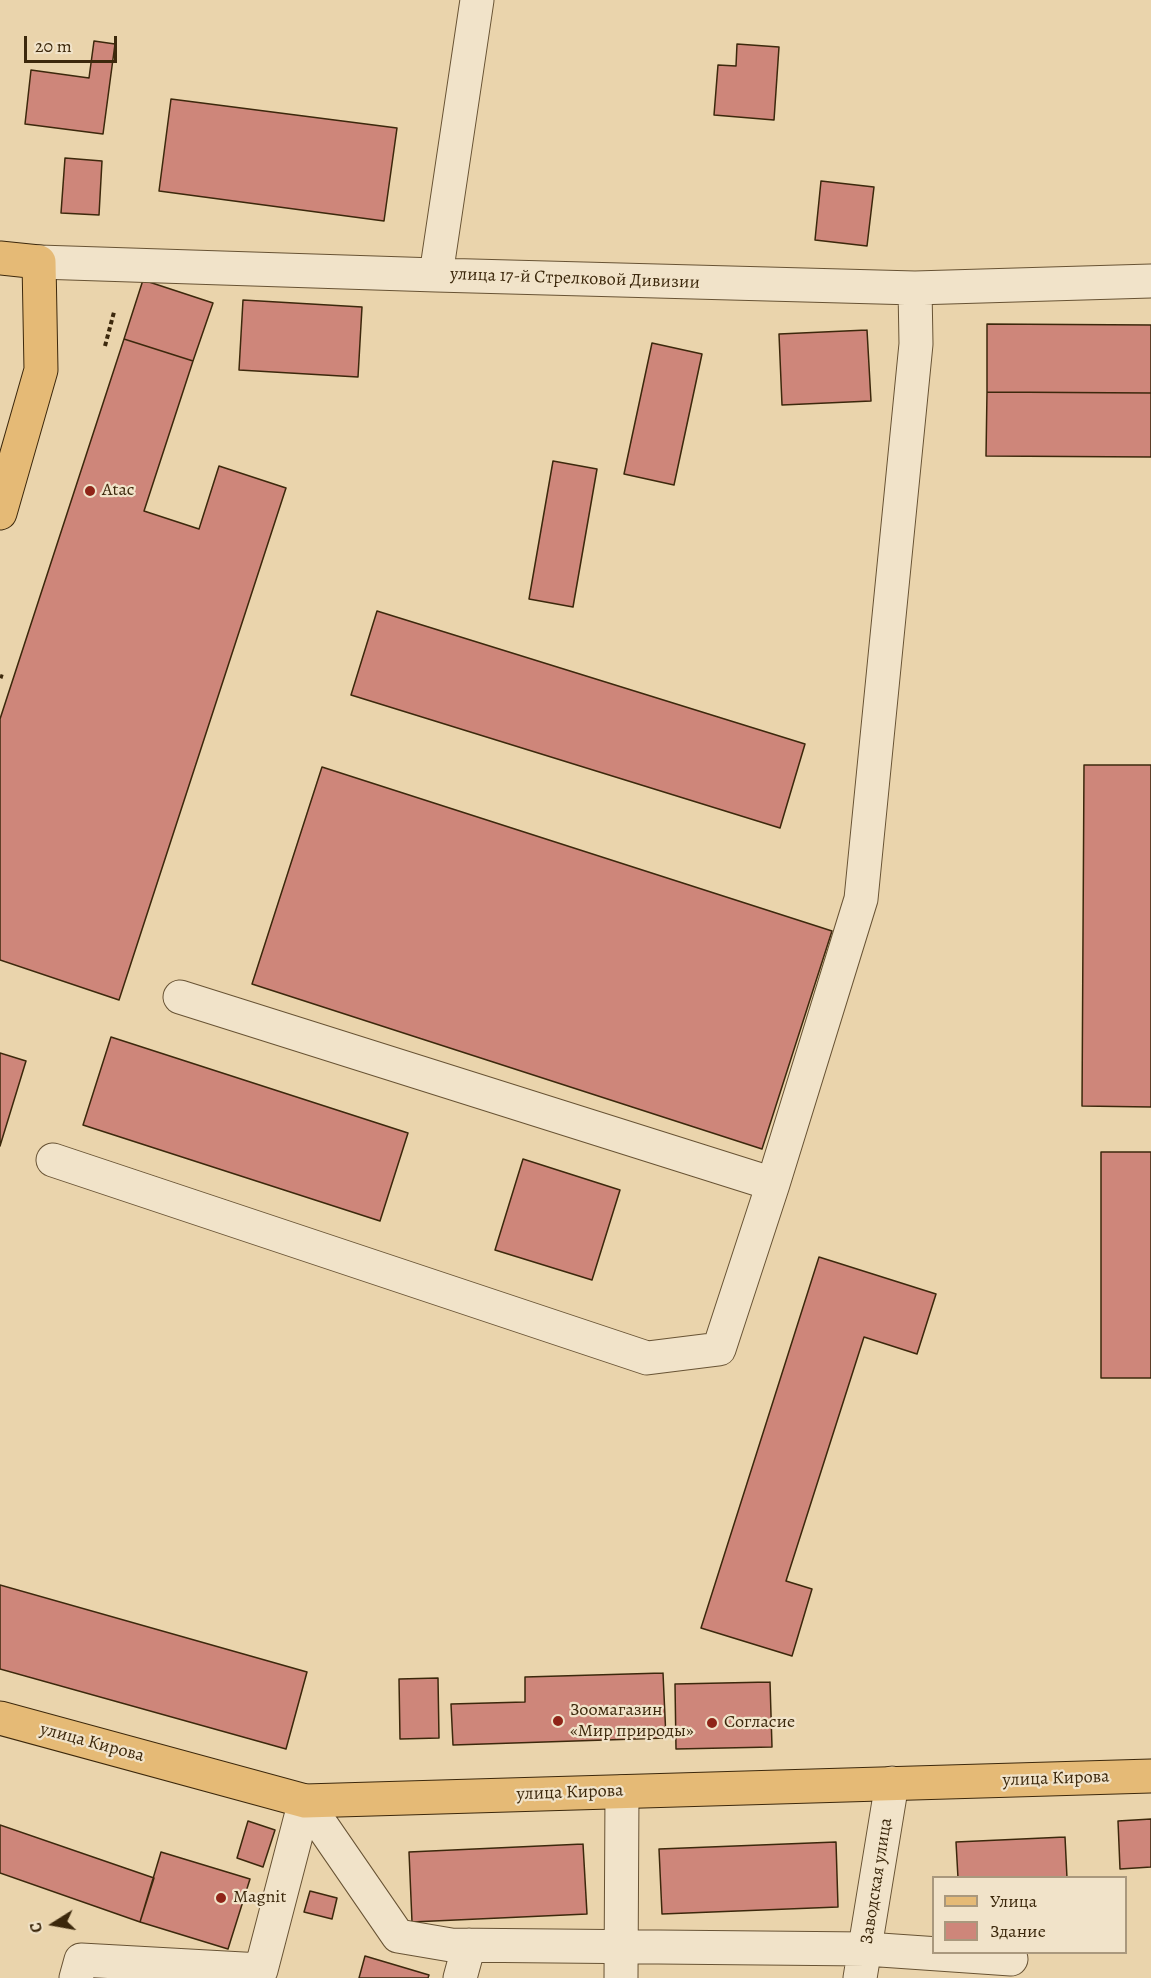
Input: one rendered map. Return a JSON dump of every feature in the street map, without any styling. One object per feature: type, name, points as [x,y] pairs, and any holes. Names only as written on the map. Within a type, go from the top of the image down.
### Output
[{"type":"main road","name":"улица 17-й Стрелковой Дивизии","points":[[0,258],[39,262]]},
{"type":"main road","points":[[0,513],[41,370],[39,262]]},
{"type":"main road","name":"улица Кирова","points":[[0,1718],[305,1801],[1151,1776]]},
{"type":"street","points":[[436,275],[477,0]]},
{"type":"street","name":"улица 17-й Стрелковой Дивизии","points":[[39,262],[915,288],[1151,280]]},
{"type":"street","points":[[53,1160],[647,1358],[718,1349],[773,1184],[861,899],[916,344],[915,288]]},
{"type":"street","points":[[180,998],[773,1184]]},
{"type":"street","name":"Заводская улица","points":[[863,1964],[892,1784]]},
{"type":"street","points":[[621,1978],[622,1792]]},
{"type":"street","points":[[305,1801],[398,1936],[451,1945],[621,1946],[863,1964],[1011,1959]]},
{"type":"street","points":[[76,1978],[81,1960],[261,1970],[305,1801]]},
{"type":"street","points":[[460,1978],[469,1945]]},
{"type":"path","points":[[105,346],[114,312]]},
{"type":"building","points":[[94,41],[115,44],[103,134],[25,124],[31,70],[89,78]]},
{"type":"building","points":[[737,44],[779,47],[774,120],[714,115],[718,65],[736,66]]},
{"type":"building","points":[[171,99],[397,128],[384,221],[159,191]]},
{"type":"building","points":[[65,158],[102,161],[99,215],[61,213]]},
{"type":"building","points":[[821,181],[874,187],[867,246],[815,240]]},
{"type":"building","points":[[143,280],[213,303],[193,361],[124,339]]},
{"type":"building","points":[[243,300],[362,307],[358,377],[239,370]]},
{"type":"building","points":[[987,324],[1151,325],[1151,393],[987,392]]},
{"type":"building","points":[[867,330],[871,401],[782,405],[779,334]]},
{"type":"building","points":[[124,339],[193,361],[144,511],[199,529],[219,466],[286,488],[119,1000],[0,960],[0,719]]},
{"type":"building","points":[[652,343],[702,354],[674,485],[624,474]]},
{"type":"building","points":[[987,392],[1151,393],[1151,457],[986,456]]},
{"type":"building","points":[[553,461],[597,469],[573,607],[529,599]]},
{"type":"building","points":[[377,611],[805,744],[780,828],[351,695]]},
{"type":"building","points":[[1084,765],[1151,765],[1151,1107],[1082,1106]]},
{"type":"building","points":[[322,767],[832,931],[762,1149],[252,984]]},
{"type":"building","points":[[111,1037],[408,1133],[380,1221],[83,1125]]},
{"type":"building","points":[[0,1053],[26,1061],[0,1146]]},
{"type":"building","points":[[1101,1152],[1151,1152],[1151,1378],[1101,1378]]},
{"type":"building","points":[[523,1159],[620,1190],[592,1280],[495,1250]]},
{"type":"building","points":[[819,1257],[936,1294],[917,1354],[864,1337],[786,1581],[812,1589],[792,1656],[701,1628]]},
{"type":"building","points":[[0,1585],[307,1672],[286,1749],[0,1669]]},
{"type":"building","name":"Зоомагазин «Мир природы»","points":[[663,1673],[666,1738],[453,1745],[451,1704],[525,1702],[525,1677]]},
{"type":"building","points":[[438,1678],[439,1738],[400,1739],[399,1679]]},
{"type":"building","points":[[770,1682],[772,1747],[676,1749],[675,1684]]},
{"type":"building","points":[[1151,1819],[1151,1867],[1120,1869],[1118,1821]]},
{"type":"building","points":[[248,1821],[275,1830],[263,1867],[237,1858]]},
{"type":"building","points":[[0,1825],[154,1878],[140,1922],[0,1873]]},
{"type":"building","points":[[1065,1837],[1067,1876],[958,1876],[956,1842]]},
{"type":"building","points":[[836,1842],[838,1907],[662,1914],[659,1849]]},
{"type":"building","points":[[583,1844],[587,1914],[412,1922],[409,1852]]},
{"type":"building","points":[[161,1852],[250,1879],[228,1949],[140,1922]]},
{"type":"building","points":[[310,1891],[337,1898],[332,1919],[304,1912]]},
{"type":"building","points":[[365,1956],[429,1975],[428,1978],[359,1978]]},
{"type":"place","name":"Atac","points":[[90,491]]},
{"type":"place","name":"Зоомагазин «Мир природы»","points":[[558,1721]]},
{"type":"place","name":"Согласие","points":[[712,1723]]},
{"type":"place","name":"Magnit","points":[[221,1898]]}]
